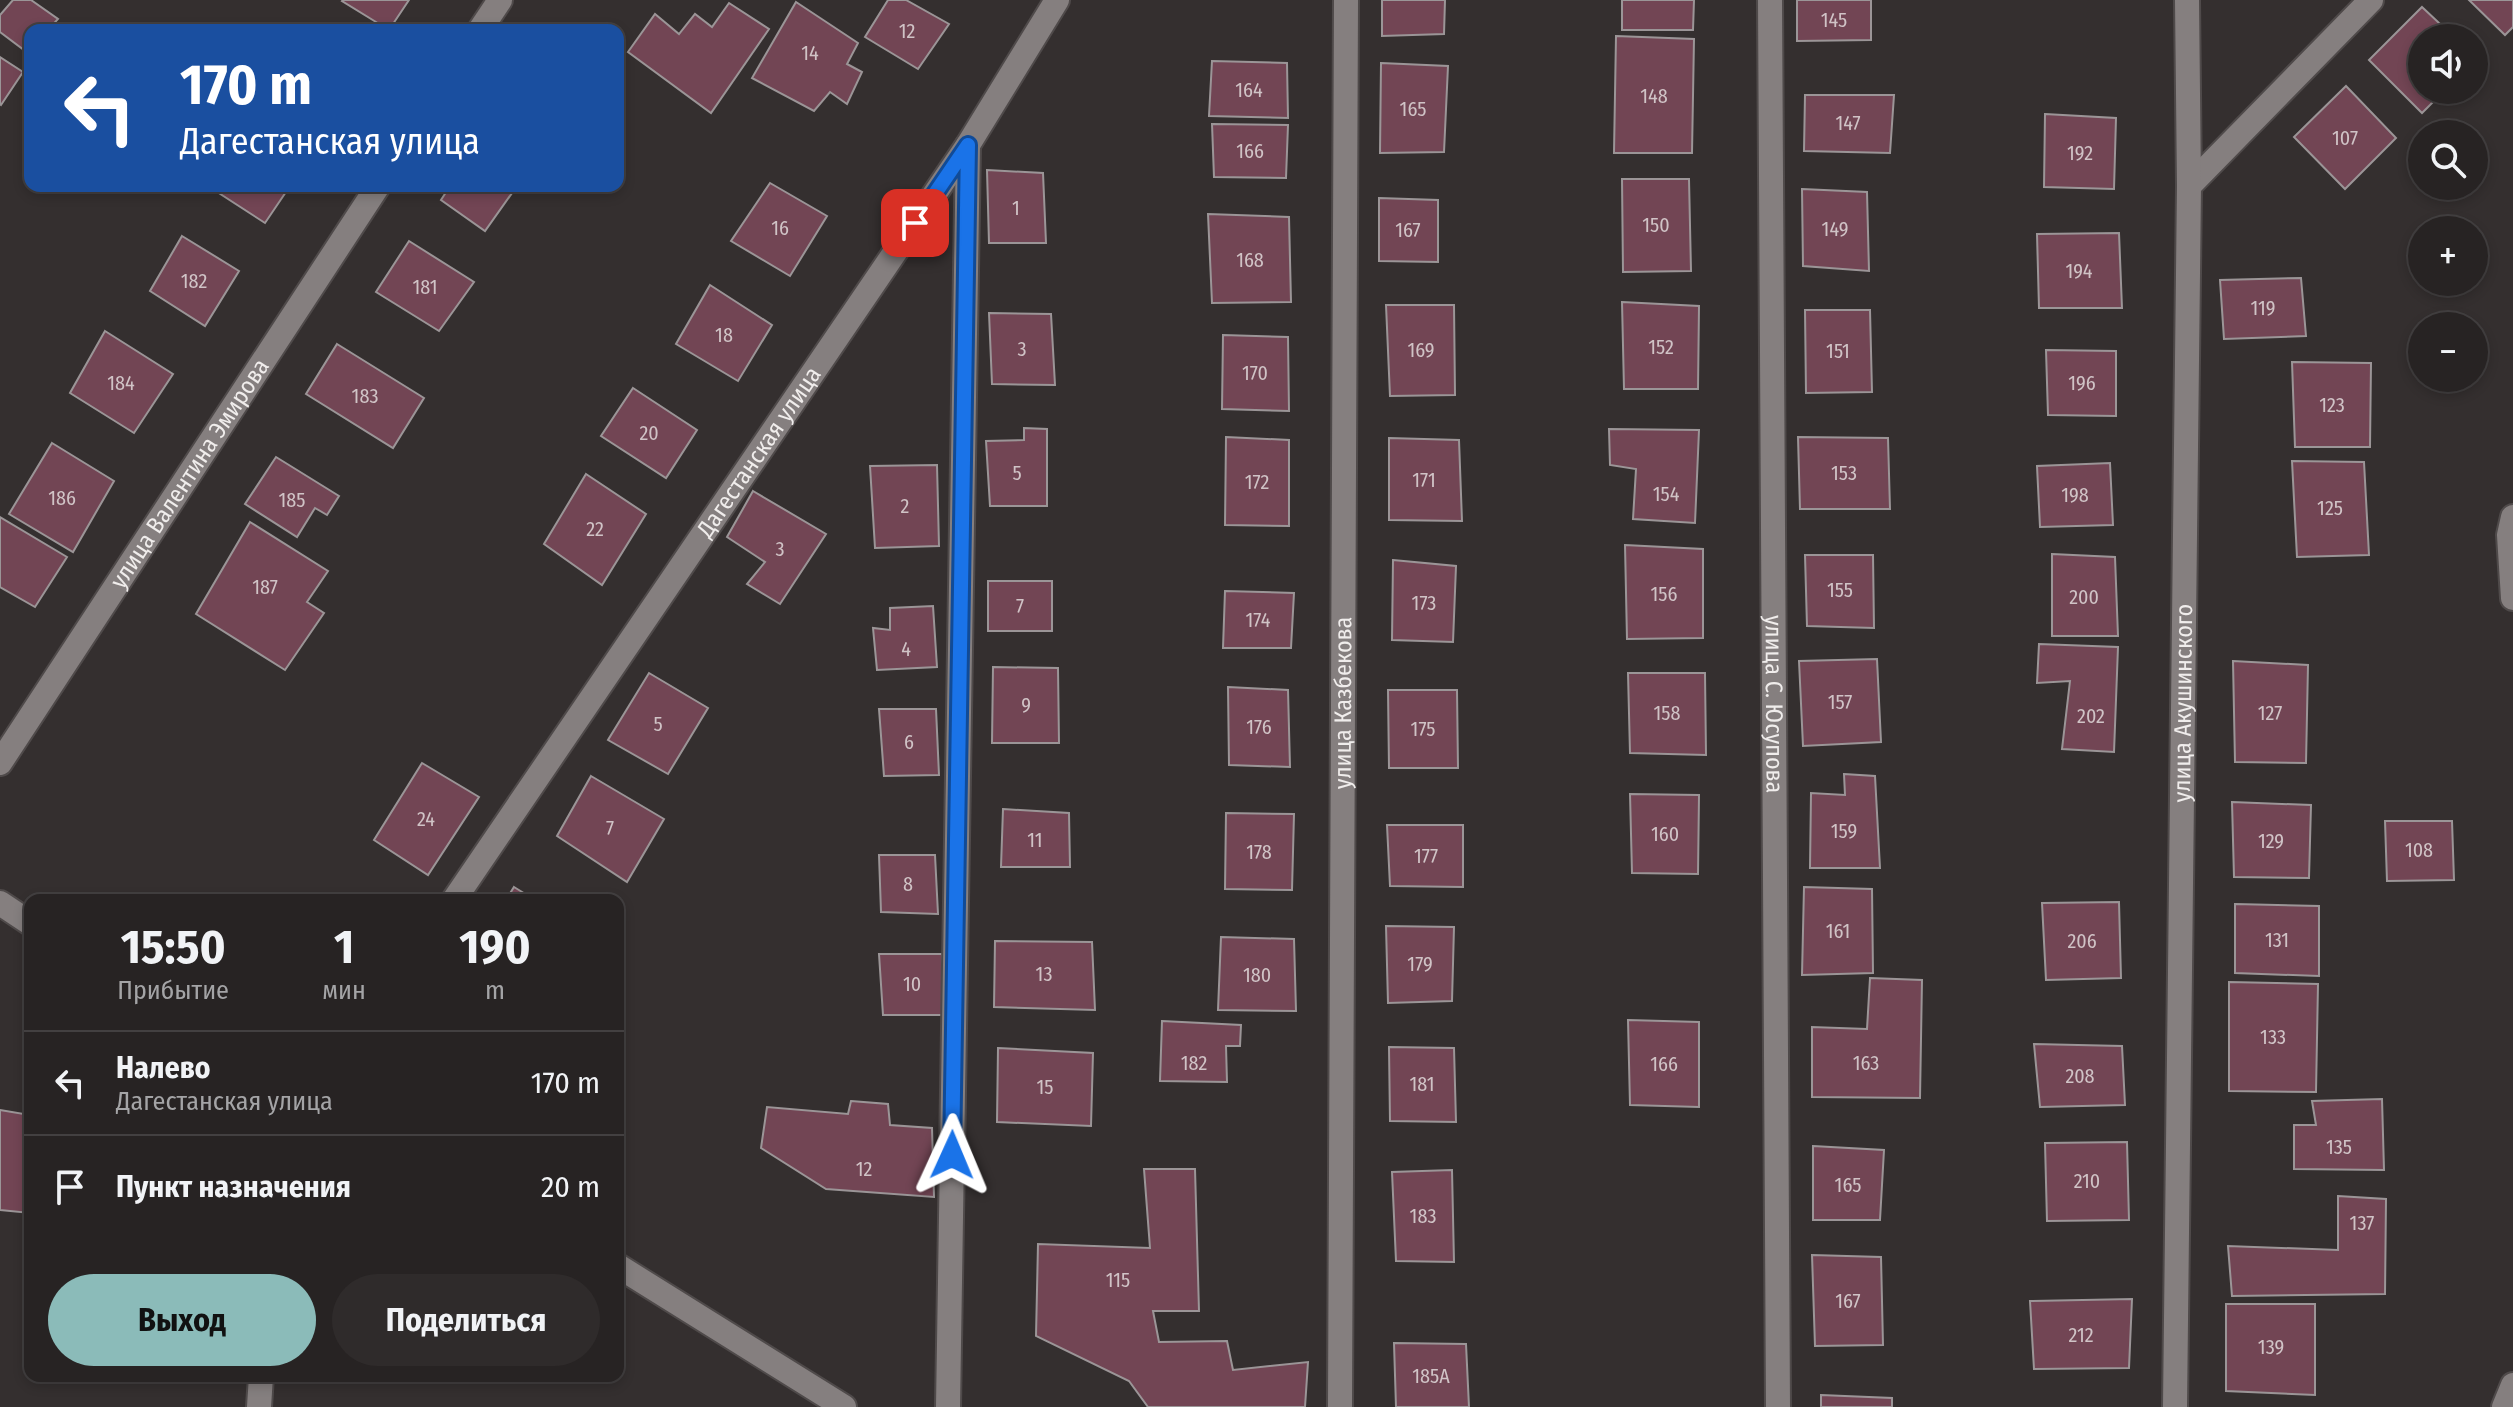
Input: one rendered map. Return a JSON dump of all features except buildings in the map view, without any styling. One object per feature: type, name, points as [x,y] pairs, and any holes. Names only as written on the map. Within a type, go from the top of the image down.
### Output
[{"type":"street","points":[[484,24],[500,0]]},
{"type":"street","name":"Дагестанская улица","points":[[458,894],[968,145],[1057,0]]},
{"type":"street","name":"улица Казбекова","points":[[1340,1407],[1346,0]]},
{"type":"street","name":"улица С. Юсупова","points":[[1770,0],[1778,1407]]},
{"type":"street","name":"улица Акушинского","points":[[2175,1407],[2189,186],[2187,0]]},
{"type":"street","points":[[2189,186],[2371,0]]},
{"type":"street","points":[[948,1407],[968,145]]},
{"type":"street","name":"улица Валентина Эмирова","points":[[0,763],[374,192]]},
{"type":"street","points":[[2513,517],[2509,535],[2513,598]]},
{"type":"street","points":[[0,903],[24,919]]},
{"type":"street","points":[[624,1270],[844,1407]]},
{"type":"street","points":[[259,1407],[261,1382]]},
{"type":"street","points":[[2504,1407],[2513,1385]]},
{"type":"route","points":[[915,223],[968,145],[952,1155]]}]
